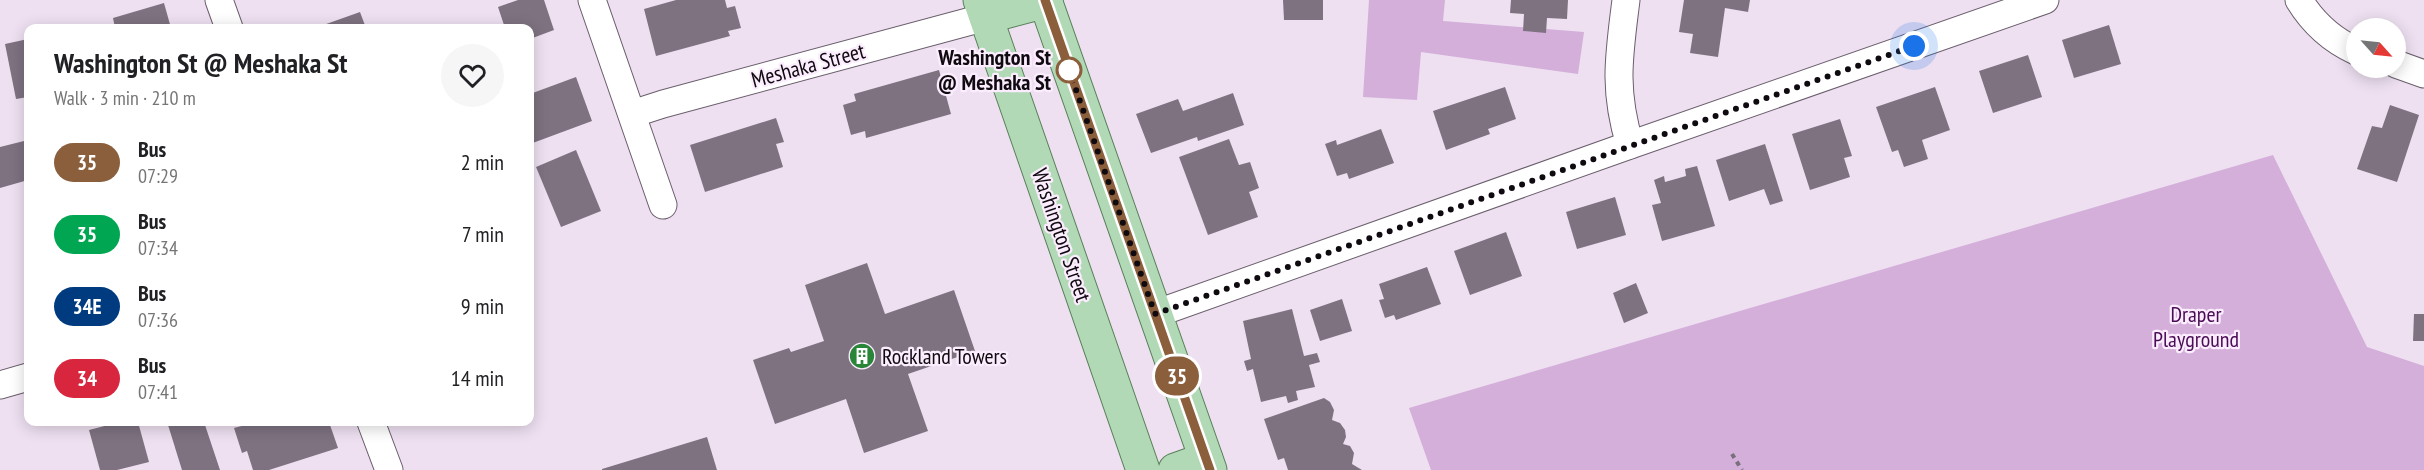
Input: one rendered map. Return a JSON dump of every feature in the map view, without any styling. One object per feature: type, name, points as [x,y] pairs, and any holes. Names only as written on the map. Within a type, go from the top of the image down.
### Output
[{"type":"main road","points":[[983,8],[1046,1],[1208,464],[1175,470]]},
{"type":"main road","name":"Washington Street","points":[[983,8],[1143,470]]},
{"type":"street","points":[[219,0],[228,24]]},
{"type":"street","points":[[592,0],[663,205]]},
{"type":"street","points":[[1626,0],[1618,74],[1619,99],[1630,145]]},
{"type":"street","points":[[1155,314],[2045,0]]},
{"type":"street","points":[[2299,0],[2313,20],[2328,35],[2346,45]]},
{"type":"street","name":"Meshaka Street","points":[[632,114],[983,8]]},
{"type":"street","points":[[2406,68],[2424,74]]},
{"type":"street","points":[[0,385],[24,378]]},
{"type":"street","points":[[372,426],[389,470]]},
{"type":"path","points":[[1732,454],[1742,470]]},
{"type":"green space","points":[[1369,0],[1445,0],[1443,21],[1584,32],[1578,74],[1421,52],[1417,100],[1363,97]]},
{"type":"green space","name":"Draper Playground","points":[[2273,155],[2367,347],[2424,366],[2424,470],[1431,470],[1409,408]]},
{"type":"building","points":[[518,0],[544,0],[554,30],[534,38],[534,24],[504,24],[498,7]]},
{"type":"building","points":[[676,0],[725,0],[727,8],[735,6],[741,28],[728,31],[730,36],[656,56],[644,9]]},
{"type":"building","points":[[1283,0],[1323,0],[1323,20],[1284,20]]},
{"type":"building","points":[[1511,0],[1568,0],[1567,19],[1547,18],[1546,33],[1523,31],[1524,14],[1510,13]]},
{"type":"building","points":[[1684,0],[1750,0],[1748,12],[1725,8],[1718,57],[1690,53],[1693,34],[1679,32]]},
{"type":"building","points":[[164,3],[170,24],[114,24],[113,18]]},
{"type":"building","points":[[360,12],[364,24],[326,24]]},
{"type":"building","points":[[2109,25],[2121,64],[2074,78],[2062,40]]},
{"type":"building","points":[[24,40],[24,98],[16,99],[5,44]]},
{"type":"building","points":[[2028,55],[2042,97],[1993,113],[1979,71]]},
{"type":"building","points":[[939,70],[951,114],[866,138],[865,131],[851,135],[843,105],[856,101],[854,94]]},
{"type":"building","points":[[576,77],[592,121],[534,143],[534,93]]},
{"type":"building","points":[[1505,87],[1516,119],[1488,129],[1490,134],[1446,150],[1433,111]]},
{"type":"building","points":[[1935,87],[1950,130],[1922,140],[1928,159],[1904,167],[1898,150],[1892,152],[1876,107]]},
{"type":"building","points":[[1233,93],[1244,125],[1198,141],[1197,137],[1151,153],[1136,114],[1178,99],[1183,111]]},
{"type":"building","points":[[2390,105],[2419,115],[2397,182],[2357,169],[2372,126],[2382,128]]},
{"type":"building","points":[[776,118],[784,142],[776,144],[783,167],[705,192],[690,145]]},
{"type":"building","points":[[1840,119],[1852,156],[1844,158],[1850,177],[1810,190],[1792,134]]},
{"type":"building","points":[[1381,129],[1394,163],[1349,179],[1347,173],[1337,176],[1325,144],[1336,140],[1337,145]]},
{"type":"building","points":[[1229,139],[1239,165],[1250,162],[1259,188],[1249,192],[1258,217],[1208,235],[1179,157]]},
{"type":"building","points":[[24,141],[24,181],[0,188],[0,147]]},
{"type":"building","points":[[1765,144],[1783,201],[1770,205],[1764,189],[1729,201],[1716,160]]},
{"type":"building","points":[[576,150],[601,211],[561,227],[536,167]]},
{"type":"building","points":[[1697,166],[1715,226],[1662,241],[1652,205],[1661,203],[1654,180],[1664,176],[1665,182],[1686,176],[1685,169]]},
{"type":"building","points":[[1615,197],[1626,235],[1577,249],[1566,212]]},
{"type":"building","points":[[1506,232],[1522,276],[1470,295],[1454,251]]},
{"type":"building","name":"Rockland Towers","points":[[867,263],[885,314],[954,290],[975,351],[908,374],[928,431],[864,453],[846,399],[775,424],[753,360],[789,348],[791,352],[824,341],[805,285]]},
{"type":"building","points":[[1427,267],[1441,304],[1396,320],[1394,315],[1385,318],[1379,300],[1384,299],[1379,284]]},
{"type":"building","points":[[1636,283],[1648,313],[1624,323],[1613,293]]},
{"type":"building","points":[[1342,299],[1352,331],[1320,341],[1310,310]]},
{"type":"building","points":[[1292,309],[1304,356],[1317,353],[1320,362],[1309,365],[1315,387],[1296,391],[1298,400],[1288,403],[1286,396],[1261,402],[1253,369],[1247,371],[1244,361],[1251,359],[1243,321]]},
{"type":"building","points":[[2414,314],[2424,314],[2424,341],[2413,341]]},
{"type":"building","points":[[1324,398],[1330,402],[1334,410],[1332,420],[1340,423],[1345,430],[1346,437],[1343,444],[1350,446],[1354,453],[1352,464],[1362,470],[1288,470],[1284,458],[1278,460],[1264,419]]},
{"type":"building","points":[[104,426],[139,426],[149,462],[117,470],[100,470],[89,430]]},
{"type":"building","points":[[168,426],[205,426],[220,470],[182,470]]},
{"type":"building","points":[[242,426],[330,426],[338,448],[269,470],[253,470],[247,451],[242,453],[234,428]]},
{"type":"building","points":[[707,437],[717,470],[602,470],[602,469]]},
{"type":"bus line","name":"35","points":[[1045,0],[1210,470]]},
{"type":"place","name":"Washington St @ Meshaka St","points":[[1069,70]]},
{"type":"place","name":"Rockland Towers","points":[[862,356]]},
{"type":"route","points":[[1069,70],[1155,314],[1914,46]]}]
